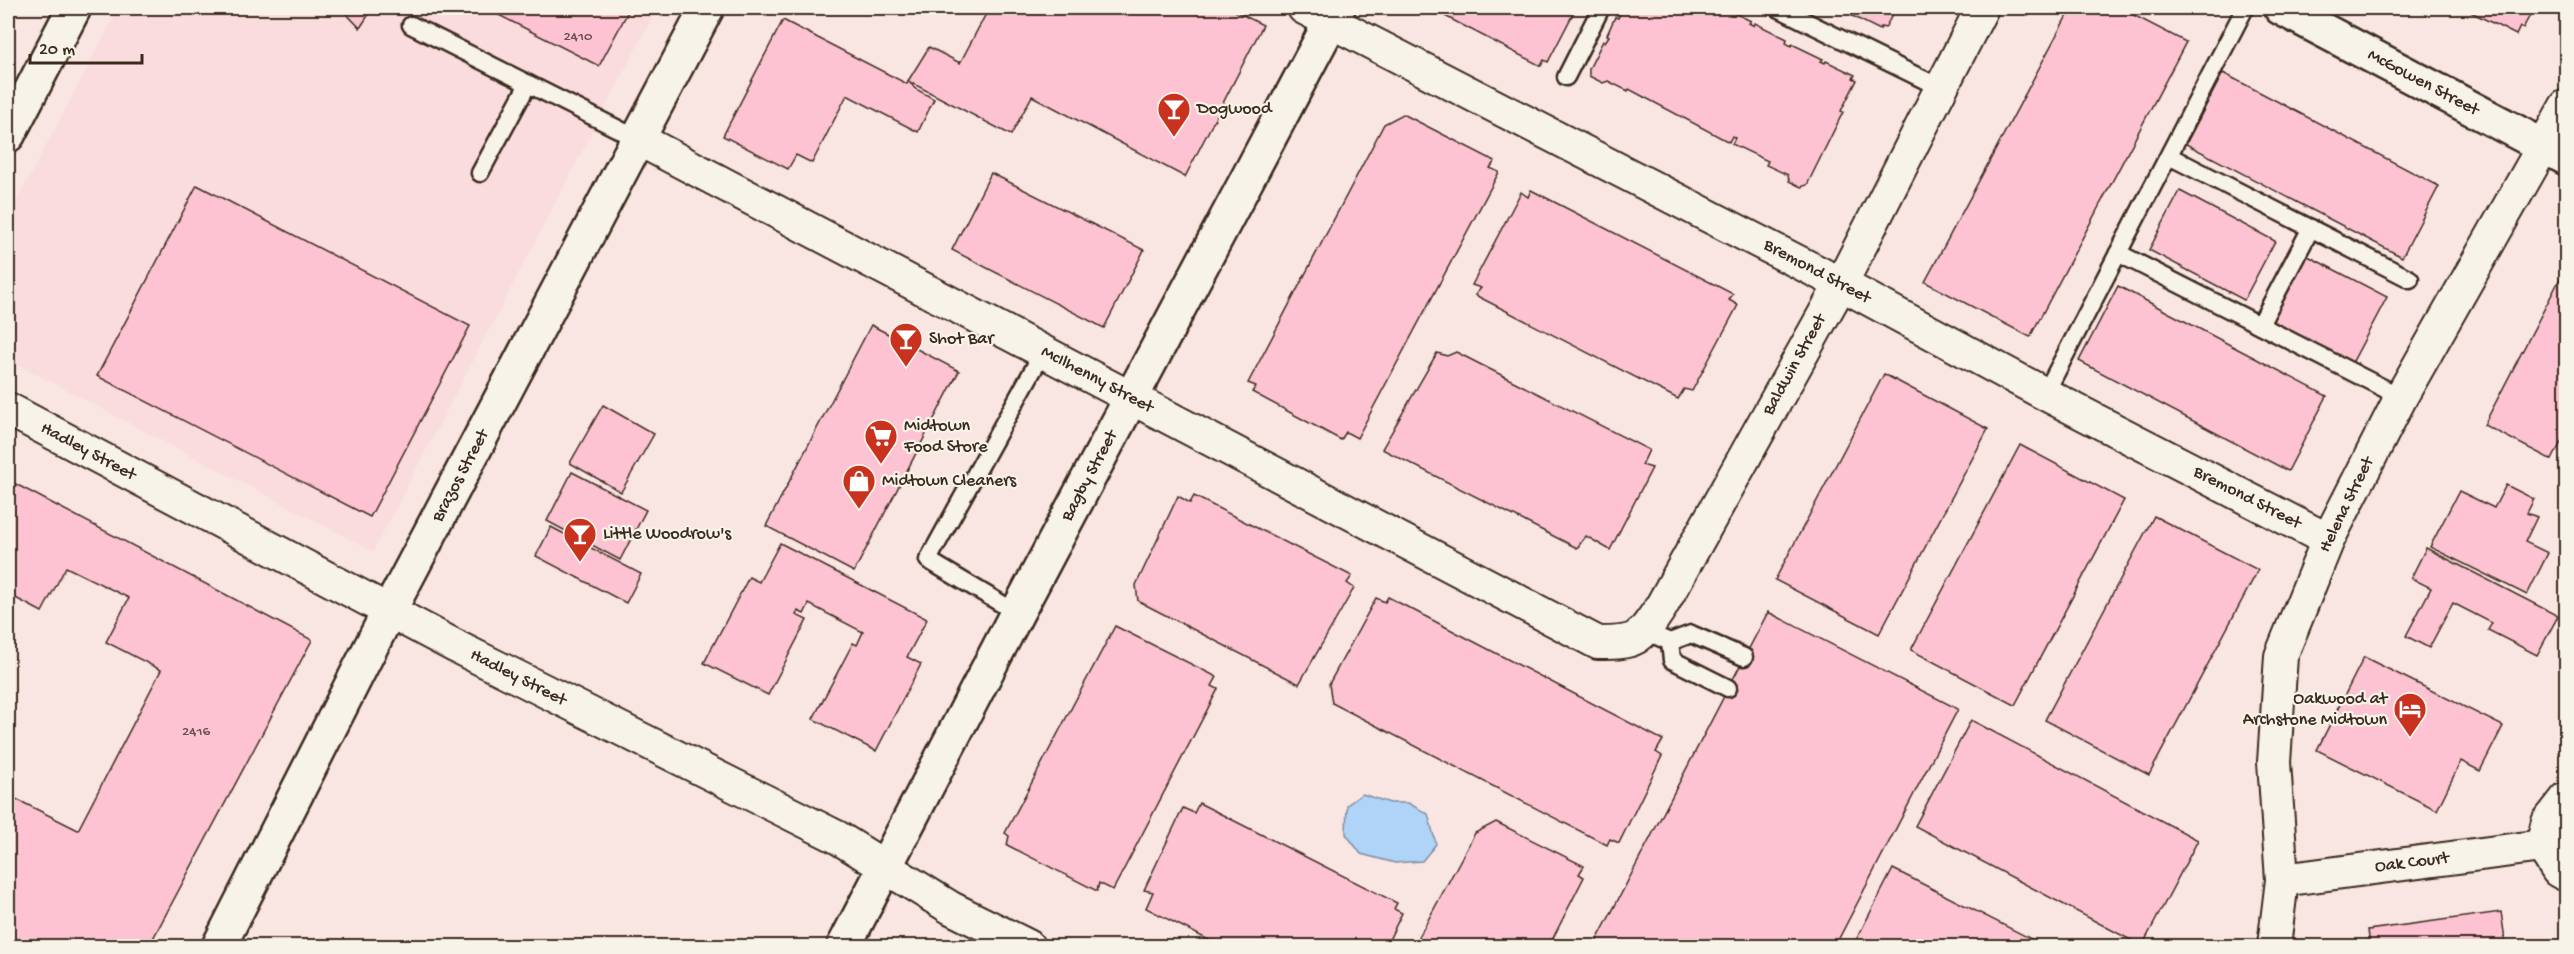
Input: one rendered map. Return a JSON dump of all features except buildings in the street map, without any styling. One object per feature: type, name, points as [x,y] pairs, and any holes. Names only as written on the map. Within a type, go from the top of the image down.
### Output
[{"type":"main road","points":[[8,135],[74,8]]},
{"type":"main road","name":"Brazos Street","points":[[219,946],[389,611],[707,8]]},
{"type":"main road","name":"McGowen Street","points":[[2281,8],[2556,152]]},
{"type":"main road","name":"Bagby Street","points":[[844,946],[1131,398],[1324,12]]},
{"type":"street","name":"Baldwin Street","points":[[1658,637],[1660,607],[1841,284],[1982,8]]},
{"type":"street","name":"Bremond Street","points":[[1324,12],[2045,394],[2328,540]]},
{"type":"street","name":"Helena Street","points":[[2274,946],[2282,880],[2274,762],[2281,656],[2328,540],[2401,397],[2556,152],[2566,106]]},
{"type":"street","name":"McIlhenny Street","points":[[638,139],[1598,643],[1627,643],[1658,637]]},
{"type":"street","name":"Hadley Street","points":[[8,409],[389,611],[837,837],[951,909],[1028,946]]},
{"type":"street","points":[[2566,799],[2548,822],[2542,846],[2558,871],[2566,875]]},
{"type":"street","name":"Oak Court","points":[[2282,880],[2542,846]]},
{"type":"lane","points":[[1566,76],[1601,8]]},
{"type":"lane","points":[[1778,8],[1941,88]]},
{"type":"lane","points":[[2045,394],[2245,8]]},
{"type":"lane","points":[[411,25],[638,139]]},
{"type":"lane","points":[[480,173],[528,84]]},
{"type":"lane","points":[[2169,156],[2410,279]]},
{"type":"lane","points":[[2260,325],[2311,228]]},
{"type":"lane","points":[[2118,253],[2401,397]]},
{"type":"lane","points":[[1017,613],[928,560],[1043,352]]},
{"type":"lane","points":[[1728,688],[1672,660],[1658,637],[1690,634],[1744,657]]},
{"type":"shaded area","points":[[119,8],[657,8],[373,551],[8,359],[8,218]]},
{"type":"water","points":[[1362,794],[1390,803],[1408,803],[1428,814],[1436,844],[1422,861],[1395,863],[1361,854],[1346,834],[1347,805]]},
{"type":"place","name":"Dogwood","points":[[1174,138]]},
{"type":"place","name":"Shot Bar","points":[[906,368]]},
{"type":"place","name":"Midtown Food Store","points":[[881,465]]},
{"type":"place","name":"Midtown Cleaners","points":[[859,510]]},
{"type":"place","name":"Little Woodrow's","points":[[580,563]]},
{"type":"place","name":"Oakwood at Archstone Midtown","points":[[2410,738]]}]
